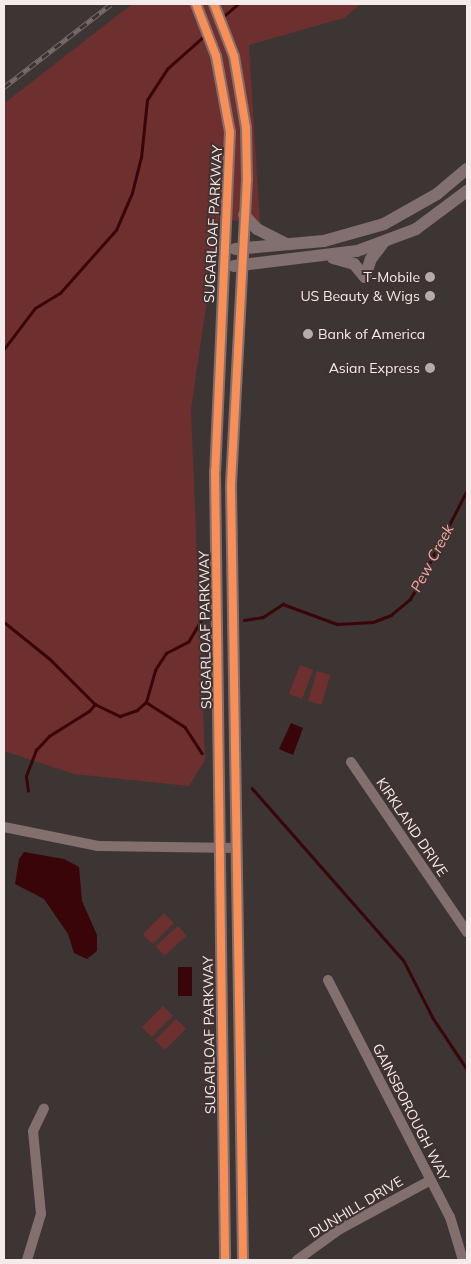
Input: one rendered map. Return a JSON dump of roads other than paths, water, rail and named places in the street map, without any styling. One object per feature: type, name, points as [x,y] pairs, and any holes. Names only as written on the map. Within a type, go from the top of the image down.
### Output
[{"type":"main road","name":"SUGARLOAF PARKWAY","points":[[196,4],[222,82],[230,132],[215,471],[218,848],[225,1260]]},
{"type":"main road","name":"SUGARLOAF PARKWAY","points":[[214,4],[237,72],[246,128],[242,266],[231,487],[235,619],[235,848],[243,1260]]},
{"type":"main road","points":[[225,249],[324,241],[384,224],[437,194],[467,169]]},
{"type":"main road","points":[[224,267],[328,257],[385,241],[416,229],[467,191]]},
{"type":"main road","points":[[244,215],[262,233],[290,244]]},
{"type":"main road","points":[[328,257],[354,264],[365,277],[371,259],[385,241]]},
{"type":"street","name":"KIRKLAND DRIVE","points":[[351,762],[467,932]]},
{"type":"street","points":[[4,827],[98,846],[235,848]]},
{"type":"street","name":"GAINSBOROUGH WAY","points":[[328,980],[450,1218],[464,1260]]},
{"type":"street","points":[[27,1260],[41,1214],[33,1131],[44,1108]]},
{"type":"street","name":"DUNHILL DRIVE","points":[[297,1260],[340,1229],[431,1180]]},
{"type":"waterway","points":[[224,16],[238,4]]},
{"type":"waterway","points":[[4,349],[35,308],[60,293],[116,230],[132,193],[141,158],[147,100],[167,69],[204,36]]},
{"type":"waterway","name":"Pew Creek","points":[[244,620],[263,617],[283,604],[337,624],[373,622],[391,615],[410,599],[467,490]]},
{"type":"waterway","name":"Pew Creek","points":[[4,622],[50,659],[95,704],[120,716],[137,710],[146,702],[155,670],[166,653],[188,642],[201,620]]},
{"type":"waterway","points":[[146,702],[185,727],[202,753]]},
{"type":"waterway","points":[[28,791],[26,776],[36,750],[49,736],[89,711],[95,704]]},
{"type":"waterway","points":[[252,788],[404,961],[433,1018],[467,1069]]},
{"type":"railway","points":[[4,87],[111,4]]},
{"type":"place","name":"T-Mobile","points":[[430,277]]},
{"type":"place","name":"US Beauty & Wigs","points":[[430,296]]},
{"type":"place","name":"Bank of America","points":[[308,334]]},
{"type":"place","name":"Asian Express","points":[[430,368]]}]
